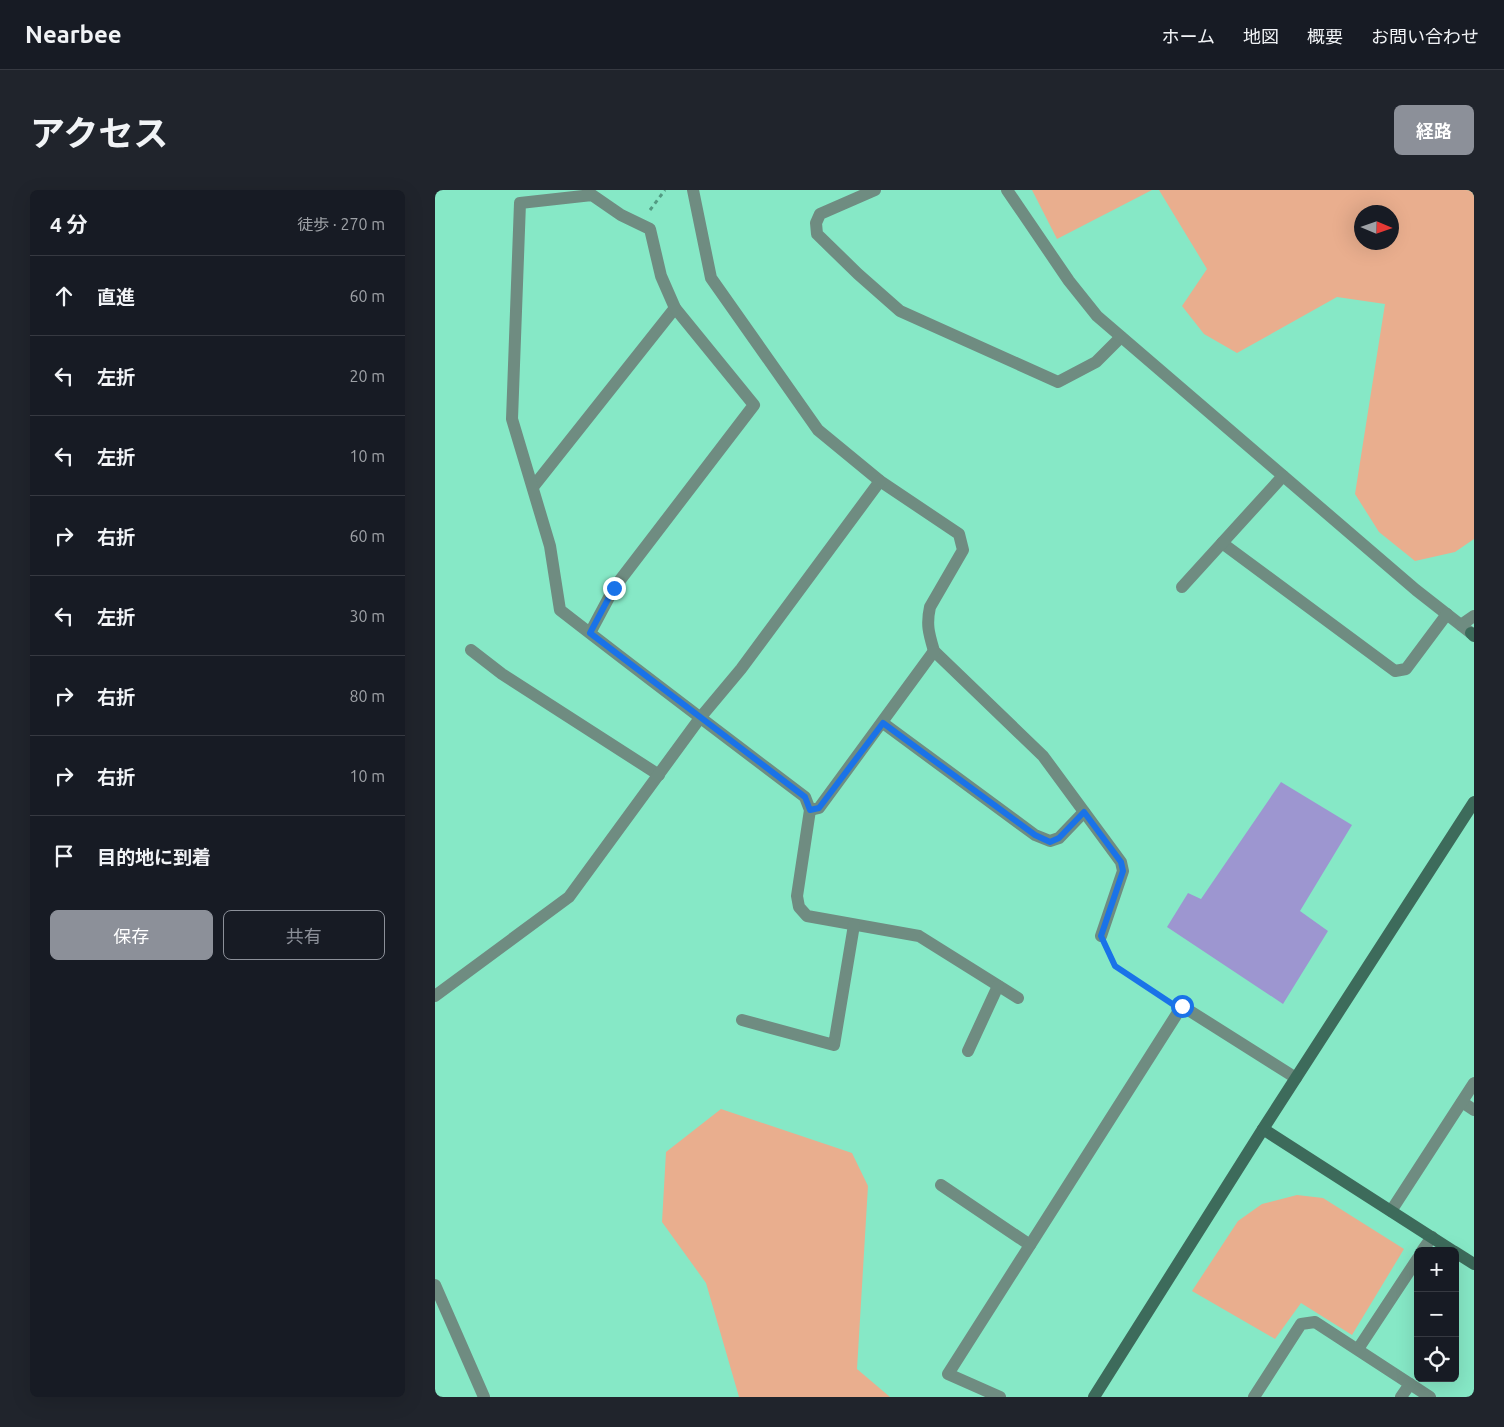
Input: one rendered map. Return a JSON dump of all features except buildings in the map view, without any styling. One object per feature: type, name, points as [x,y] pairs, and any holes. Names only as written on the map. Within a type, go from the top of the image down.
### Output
[{"type":"street","points":[[693,190],[711,278],[818,430],[880,481],[959,534],[963,550],[931,607],[928,617],[927,628],[934,651],[1043,756],[1121,862],[1123,871],[1101,936]]},
{"type":"street","points":[[875,190],[820,214],[816,223],[817,234],[900,311],[1058,382],[1096,362],[1121,337]]},
{"type":"street","points":[[1007,190],[1069,281],[1097,316],[1283,476],[1469,632],[1474,616]]},
{"type":"street","points":[[590,633],[614,588],[754,404],[675,308],[661,276],[649,229],[621,216],[592,195],[519,203],[512,419],[550,546],[560,610],[700,718],[805,797],[810,810],[797,896],[799,907],[807,916],[919,936],[1018,998]]},
{"type":"street","points":[[533,487],[675,308]]},
{"type":"street","points":[[1182,587],[1283,476]]},
{"type":"street","points":[[435,996],[569,897],[700,718],[741,669],[880,481]]},
{"type":"street","points":[[1221,543],[1395,671],[1406,669],[1447,614]]},
{"type":"street","points":[[471,650],[502,674],[659,775]]},
{"type":"street","points":[[810,810],[819,808],[934,651]]},
{"type":"street","points":[[883,723],[1035,835],[1050,842],[1059,838],[1084,812]]},
{"type":"street","points":[[1094,1397],[1263,1129],[1474,802]]},
{"type":"street","points":[[742,1020],[834,1045],[854,924]]},
{"type":"street","points":[[968,1051],[998,986]]},
{"type":"street","points":[[999,1397],[948,1374],[1182,1006],[1296,1078]]},
{"type":"street","points":[[1391,1211],[1474,1083]]},
{"type":"street","points":[[1462,1102],[1474,1110]]},
{"type":"street","points":[[1263,1129],[1446,1247]]},
{"type":"street","points":[[941,1185],[1030,1245]]},
{"type":"street","points":[[1425,1247],[1431,1237]]},
{"type":"street","points":[[1459,1255],[1474,1264]]},
{"type":"street","points":[[1358,1349],[1414,1264]]},
{"type":"street","points":[[435,1285],[485,1397]]},
{"type":"street","points":[[1255,1397],[1301,1324],[1315,1322],[1430,1397]]},
{"type":"street","points":[[1401,1397],[1410,1384]]},
{"type":"path","points":[[643,226],[648,213],[665,190]]},
{"type":"path","points":[[1101,936],[1115,966],[1180,1009]]},
{"type":"shaded area","points":[[1032,190],[1152,190],[1057,239]]},
{"type":"shaded area","points":[[1159,190],[1474,190],[1474,539],[1455,552],[1415,561],[1379,532],[1355,494],[1385,304],[1337,297],[1237,353],[1204,334],[1182,306],[1207,269]]},
{"type":"shaded area","points":[[1281,782],[1352,825],[1300,911],[1328,931],[1283,1004],[1167,927],[1188,893],[1201,899]]},
{"type":"shaded area","points":[[721,1109],[852,1153],[868,1186],[857,1369],[890,1397],[739,1397],[706,1283],[662,1222],[666,1152]]},
{"type":"shaded area","points":[[1297,1195],[1323,1198],[1404,1249],[1352,1335],[1301,1303],[1275,1339],[1192,1291],[1238,1221],[1262,1204]]},
{"type":"route","points":[[614,588],[590,633],[805,797],[810,810],[819,808],[883,723],[1035,835],[1050,842],[1059,838],[1084,812],[1121,862],[1123,871],[1101,936],[1115,966],[1180,1009],[1182,1006]]}]
